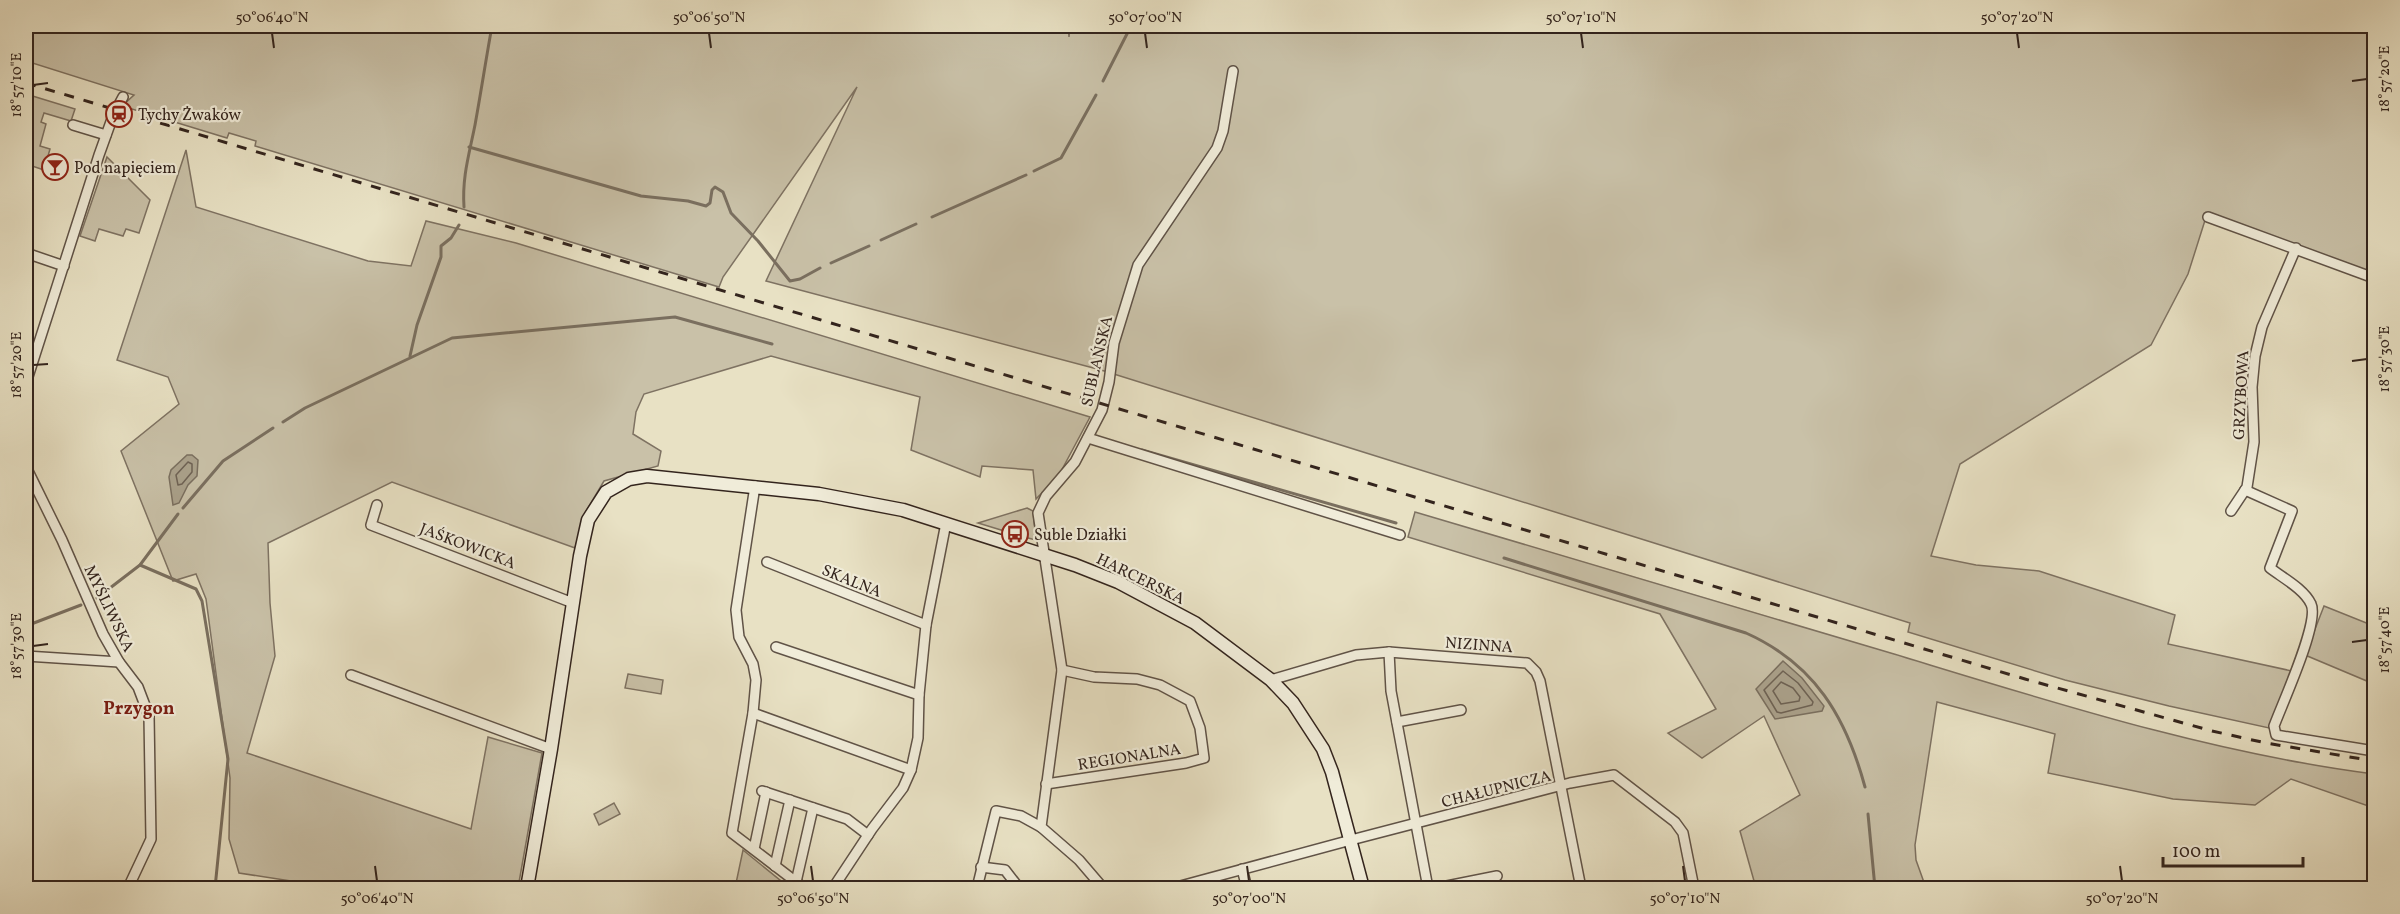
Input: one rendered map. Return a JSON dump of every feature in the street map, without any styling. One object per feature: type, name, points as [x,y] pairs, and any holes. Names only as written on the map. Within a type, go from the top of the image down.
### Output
[{"type":"street","name":"SUBLAŃSKA","points":[[1041,827],[1062,670],[1038,513],[1040,504],[1075,462],[1103,405],[1114,343],[1138,265],[1217,148],[1223,131],[1233,71]]},
{"type":"street","points":[[26,383],[106,135],[123,98]]},
{"type":"street","points":[[74,125],[106,135]]},
{"type":"street","points":[[2208,216],[2374,278]]},
{"type":"street","name":"GRZYBOWA","points":[[2231,511],[2245,490],[2254,442],[2252,387],[2255,356],[2262,327],[2295,248]]},
{"type":"street","points":[[26,253],[64,266]]},
{"type":"street","points":[[1088,438],[1400,535]]},
{"type":"street","name":"MYŚLIWSKA","points":[[26,467],[29,482],[62,540],[103,634],[119,662],[138,687],[149,716],[151,839],[128,888]]},
{"type":"street","points":[[527,888],[588,520],[606,492],[620,483],[647,476],[755,486],[736,610],[736,624],[739,637],[753,664],[756,680],[753,713],[732,833],[800,885],[813,808]]},
{"type":"street","name":"HARCERSKA","points":[[755,486],[829,496],[903,510],[946,523],[1075,565],[1118,582],[1195,623],[1271,680],[1293,703],[1323,749],[1332,772],[1363,888]]},
{"type":"street","points":[[2245,490],[2292,512],[2270,568],[2307,597],[2314,614],[2309,636],[2274,726],[2276,735],[2374,751]]},
{"type":"street","name":"JAŚKOWICKA","points":[[377,505],[371,525],[573,603]]},
{"type":"street","points":[[833,888],[870,832],[903,788],[911,770],[918,738],[919,695],[926,625],[946,523]]},
{"type":"street","name":"SKALNA","points":[[767,562],[926,625]]},
{"type":"street","points":[[776,647],[919,695]]},
{"type":"street","points":[[1389,652],[1391,691],[1428,888]]},
{"type":"street","name":"NIZINNA","points":[[1271,680],[1356,655],[1389,652],[1527,663],[1536,672],[1540,681],[1559,787],[1581,888]]},
{"type":"street","points":[[26,656],[119,662]]},
{"type":"street","name":"REGIONALNA","points":[[1046,784],[1186,763],[1204,758],[1200,728],[1190,700],[1160,685],[1137,680],[1094,677],[1062,670]]},
{"type":"street","points":[[351,675],[551,749]]},
{"type":"street","points":[[1397,722],[1461,710]]},
{"type":"street","points":[[753,713],[911,770]]},
{"type":"street","name":"CHAŁUPNICZA","points":[[1173,888],[1351,840],[1614,775],[1675,822],[1683,833],[1694,888]]},
{"type":"street","points":[[754,849],[764,792],[847,819],[870,832]]},
{"type":"street","points":[[775,866],[790,800]]},
{"type":"street","points":[[977,888],[996,811],[1021,816],[1041,827],[1079,860],[1103,888]]},
{"type":"street","points":[[981,867],[1005,870],[1019,888]]},
{"type":"street","points":[[1242,869],[1247,888]]},
{"type":"street","points":[[1437,888],[1497,876]]},
{"type":"shaded area","points":[[26,26],[1068,26],[1069,37],[1070,26],[2374,26],[2374,275],[2207,214],[2188,274],[2151,345],[1960,464],[1931,556],[1976,565],[2039,571],[2175,615],[2168,644],[2292,671],[2269,728],[2065,680],[1908,632],[1910,623],[1101,370],[766,281],[857,87],[723,277],[719,287],[255,146],[256,141],[229,133],[227,138],[122,106],[134,95],[26,61]]},
{"type":"shaded area","points":[[26,94],[75,109],[71,121],[44,113],[41,122],[46,124],[40,146],[50,149],[44,170],[26,164]]},
{"type":"shaded area","points":[[186,150],[196,207],[368,261],[411,266],[426,221],[516,243],[1090,417],[1059,475],[1036,499],[1033,470],[982,466],[980,477],[911,450],[920,397],[771,356],[644,394],[636,412],[633,434],[661,451],[658,466],[604,481],[585,513],[575,548],[392,482],[268,543],[275,656],[247,753],[471,829],[488,737],[542,753],[518,888],[336,888],[239,873],[229,839],[230,778],[206,599],[196,574],[173,581],[121,451],[179,404],[168,377],[117,360]]},
{"type":"shaded area","points":[[107,157],[150,200],[139,233],[126,229],[123,236],[99,229],[95,241],[80,236]]},
{"type":"shaded area","points":[[1027,508],[1033,511],[1036,540],[1020,536],[1021,532],[1013,529],[1011,533],[978,523]]},
{"type":"shaded area","points":[[1415,512],[2072,708],[2252,753],[2374,774],[2374,808],[2291,779],[2255,805],[2173,799],[2048,773],[2055,734],[1937,702],[1915,845],[1916,860],[1926,888],[1756,888],[1740,831],[1800,795],[1764,716],[1702,758],[1668,733],[1716,709],[1660,614],[1408,537]]},
{"type":"shaded area","points":[[2324,606],[2374,626],[2374,684],[2305,655]]},
{"type":"shaded area","points":[[628,674],[663,680],[661,694],[625,688]]},
{"type":"shaded area","points":[[614,803],[620,814],[599,825],[594,814]]},
{"type":"shaded area","points":[[743,850],[786,885],[784,888],[735,888]]},
{"type":"water","points":[[187,455],[192,455],[198,460],[197,476],[188,485],[179,503],[173,505],[169,477],[171,470]]},
{"type":"water","points":[[1783,661],[1802,678],[1824,706],[1822,711],[1775,719],[1756,689]]},
{"type":"waterway","points":[[464,207],[466,166],[492,26]]},
{"type":"waterway","points":[[1103,81],[1131,26]]},
{"type":"waterway","points":[[1034,171],[1061,158],[1096,95]]},
{"type":"waterway","points":[[469,147],[641,196],[688,201],[706,206],[710,203],[712,190],[715,187],[723,192],[731,213],[758,241],[790,281],[800,279],[820,268]]},
{"type":"waterway","points":[[932,217],[1026,175]]},
{"type":"waterway","points":[[881,240],[916,224]]},
{"type":"waterway","points":[[410,356],[417,325],[441,257],[441,246],[451,238],[459,225]]},
{"type":"waterway","points":[[831,263],[869,246]]},
{"type":"waterway","points":[[283,422],[305,408],[452,338],[675,317],[772,344]]},
{"type":"waterway","points":[[183,508],[223,461],[273,428]]},
{"type":"waterway","points":[[1142,450],[1396,523]]},
{"type":"waterway","points":[[97,598],[140,565],[178,514]]},
{"type":"waterway","points":[[1504,558],[1746,633],[1770,646],[1791,660],[1824,695],[1848,738],[1865,787]]},
{"type":"waterway","points":[[140,565],[196,589],[202,601],[228,759],[215,888]]},
{"type":"waterway","points":[[26,626],[81,605]]},
{"type":"waterway","points":[[1868,814],[1875,888]]},
{"type":"railway","points":[[26,83],[2025,679],[2212,731],[2266,743],[2374,761]]},
{"type":"place","name":"Tychy Żwaków","points":[[119,114]]},
{"type":"place","name":"Pod napięciem","points":[[55,167]]},
{"type":"place","name":"Suble Działki","points":[[1015,534]]},
{"type":"district","name":"Przygon","points":[[139,708]]}]
